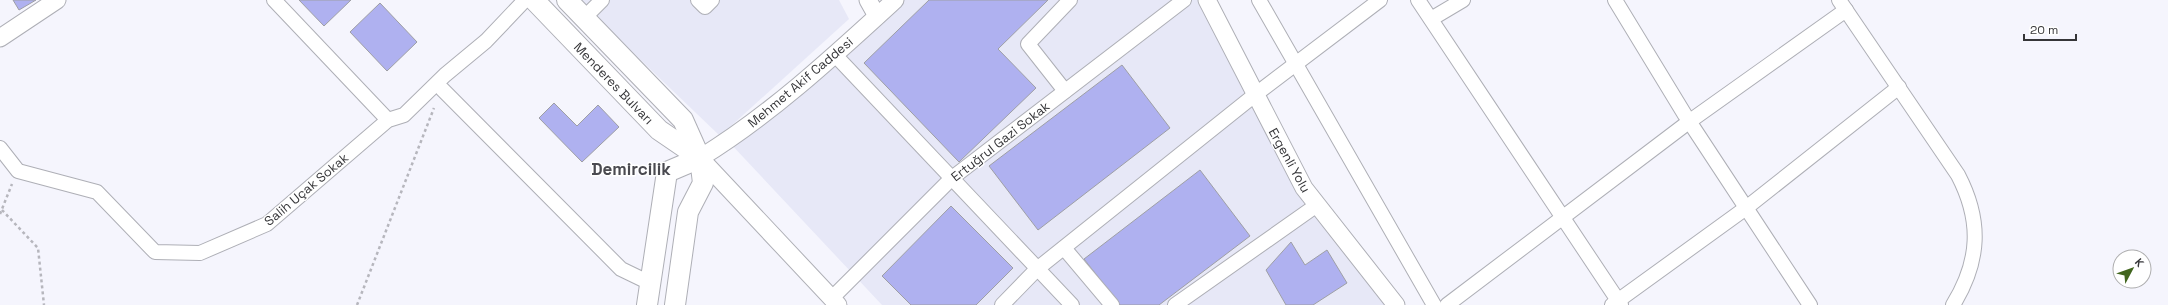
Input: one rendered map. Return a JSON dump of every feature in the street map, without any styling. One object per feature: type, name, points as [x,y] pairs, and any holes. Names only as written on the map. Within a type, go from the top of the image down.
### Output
[{"type":"main road","name":"Menderes Bulvarı","points":[[534,0],[659,130],[700,158]]},
{"type":"main road","name":"Menderes Bulvarı","points":[[567,0],[683,120],[700,158]]},
{"type":"main road","name":"Mehmet Akif Caddesi","points":[[647,305],[667,172],[700,158]]},
{"type":"main road","points":[[675,305],[688,212],[703,183],[700,158]]},
{"type":"street","points":[[0,38],[57,0]]},
{"type":"street","points":[[274,0],[388,120]]},
{"type":"street","name":"Salih Uçak Sokak","points":[[18,171],[97,192],[155,252],[200,253],[267,224],[388,120],[404,115],[445,75],[486,41],[525,0]]},
{"type":"street","points":[[584,18],[602,0]]},
{"type":"street","points":[[698,0],[705,7],[712,0]]},
{"type":"street","points":[[868,0],[877,16]]},
{"type":"street","name":"Mehmet Akif Caddesi","points":[[700,158],[728,141],[835,55],[895,0]]},
{"type":"street","points":[[1065,91],[1028,44],[1070,0]]},
{"type":"street","name":"Ertuğrul Gazi Sokak","points":[[835,302],[952,178],[1184,0]]},
{"type":"street","name":"Ergenli Yolu","points":[[1207,0],[1304,188],[1396,305]]},
{"type":"street","points":[[1259,0],[1434,305]]},
{"type":"street","points":[[1002,305],[1037,269],[1256,94],[1380,0]]},
{"type":"street","points":[[1418,0],[1562,217],[1617,303],[1746,208],[1899,87]]},
{"type":"street","points":[[1430,19],[1463,0]]},
{"type":"street","points":[[1615,0],[1690,121],[1810,305]]},
{"type":"street","points":[[1448,305],[1843,5],[1958,175],[1971,206],[1975,240],[1974,257],[1969,274],[1953,305]]},
{"type":"street","points":[[835,55],[1072,305]]},
{"type":"street","points":[[442,89],[621,269],[650,282]]},
{"type":"street","points":[[0,148],[18,171]]},
{"type":"street","name":"Menderes Bulvarı","points":[[700,158],[835,302]]},
{"type":"street","points":[[1175,305],[1317,205]]},
{"type":"street","points":[[1064,248],[1112,305]]},
{"type":"path","points":[[357,305],[442,89]]},
{"type":"path","points":[[0,214],[18,171]]},
{"type":"path","points":[[2,210],[38,248],[44,305]]},
{"type":"shaded area","points":[[578,0],[839,0],[849,19],[720,136]]},
{"type":"shaded area","points":[[895,0],[1209,0],[1304,188],[1397,305],[882,305],[728,141]]},
{"type":"building","points":[[13,0],[36,0],[19,10]]},
{"type":"building","points":[[299,0],[351,0],[324,26]]},
{"type":"building","points":[[929,0],[1048,0],[998,49],[1036,88],[959,162],[864,63]]},
{"type":"building","points":[[380,3],[417,42],[387,71],[350,32]]},
{"type":"building","points":[[1122,65],[1170,128],[1038,230],[989,166]]},
{"type":"building","points":[[554,103],[577,126],[598,105],[619,127],[582,162],[539,118]]},
{"type":"building","points":[[1200,170],[1250,236],[1159,305],[1120,305],[1084,259]]},
{"type":"building","points":[[951,206],[1013,268],[976,305],[911,305],[882,276]]},
{"type":"building","points":[[1291,242],[1305,265],[1327,250],[1347,283],[1313,305],[1286,305],[1266,270]]},
{"type":"district","name":"Demircilik","points":[[631,169]]}]
